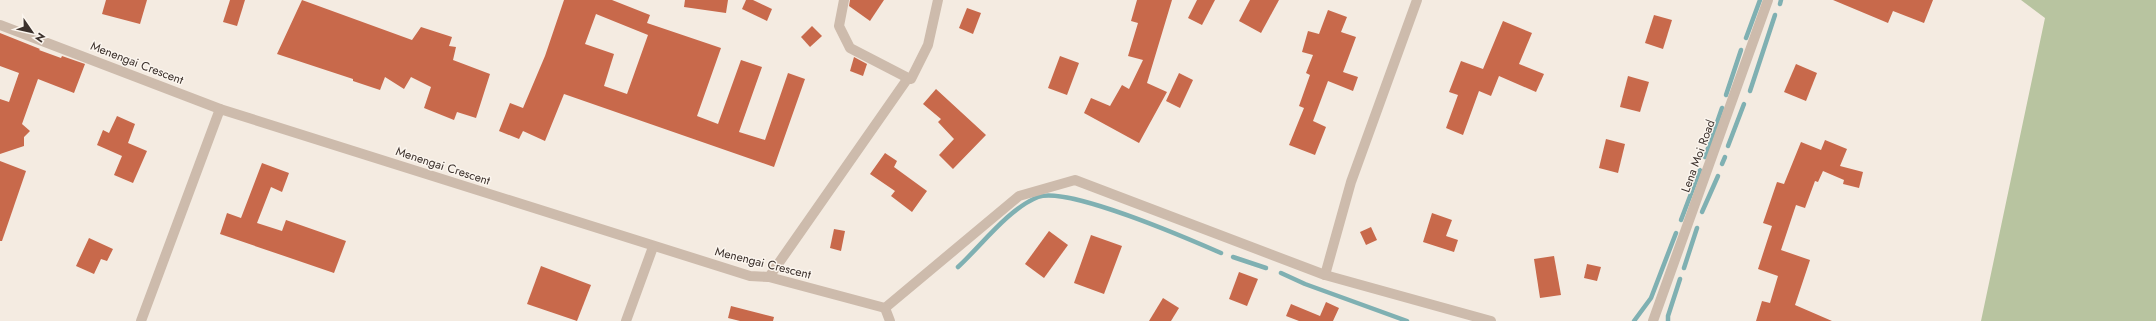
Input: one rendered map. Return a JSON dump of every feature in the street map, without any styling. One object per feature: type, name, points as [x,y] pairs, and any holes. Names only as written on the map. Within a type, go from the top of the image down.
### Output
[{"type":"street","points":[[844,0],[839,26],[850,48],[908,78]]},
{"type":"street","points":[[769,277],[908,78],[911,79],[928,45],[938,0]]},
{"type":"street","points":[[1325,275],[1351,182],[1417,0]]},
{"type":"street","name":"Lena Moi Road","points":[[1653,321],[1768,0]]},
{"type":"street","name":"Menengai Crescent","points":[[0,25],[220,109],[653,247],[750,276],[769,277],[885,308]]},
{"type":"street","points":[[141,321],[220,109]]},
{"type":"street","points":[[890,321],[885,308],[1019,196],[1076,180],[1325,275],[1491,321]]},
{"type":"street","points":[[626,321],[653,247]]},
{"type":"green space","points":[[2021,0],[2156,0],[2156,321],[1981,321],[2045,18]]},
{"type":"building","points":[[106,0],[147,0],[140,24],[102,14]]},
{"type":"building","points":[[230,0],[245,0],[237,26],[223,22]]},
{"type":"building","points":[[302,0],[412,40],[421,27],[452,37],[449,46],[456,47],[453,60],[490,74],[476,118],[457,112],[454,120],[424,108],[431,87],[411,77],[404,89],[385,77],[380,90],[353,81],[353,79],[277,54]]},
{"type":"building","points":[[564,0],[612,0],[650,15],[647,23],[721,48],[697,116],[718,124],[741,60],[762,67],[739,132],[765,140],[788,73],[805,79],[774,167],[564,94],[545,141],[523,131],[519,139],[499,131],[510,103],[523,108],[545,56]],"holes":[[[596,14],[648,35],[627,94],[604,86],[614,54],[585,44]]]},
{"type":"building","points":[[685,0],[728,0],[726,13],[684,7]]},
{"type":"building","points":[[746,0],[753,0],[772,9],[767,21],[742,9]]},
{"type":"building","points":[[850,0],[884,0],[870,21],[849,6]]},
{"type":"building","points":[[1137,0],[1172,0],[1147,83],[1167,92],[1139,143],[1084,113],[1091,98],[1110,106],[1122,85],[1129,89],[1143,60],[1128,56],[1138,23],[1131,21]]},
{"type":"building","points":[[1197,0],[1215,0],[1202,25],[1188,18]]},
{"type":"building","points":[[1250,0],[1279,0],[1261,33],[1239,21]]},
{"type":"building","points":[[1833,0],[1933,0],[1924,23],[1893,11],[1888,23]]},
{"type":"building","points":[[967,8],[981,13],[973,34],[959,28]]},
{"type":"building","points":[[1328,10],[1347,17],[1341,32],[1356,37],[1343,72],[1358,77],[1353,91],[1328,81],[1313,121],[1326,127],[1315,155],[1289,145],[1304,108],[1299,106],[1310,75],[1306,73],[1313,55],[1302,52],[1308,31],[1319,34]]},
{"type":"building","points":[[1654,15],[1672,20],[1663,49],[1645,43]]},
{"type":"building","points":[[1503,21],[1532,33],[1519,64],[1544,74],[1536,92],[1499,76],[1491,96],[1479,91],[1463,135],[1446,128],[1458,95],[1449,92],[1461,61],[1483,69]]},
{"type":"building","points":[[812,26],[822,36],[810,47],[801,37]]},
{"type":"building","points":[[0,33],[40,49],[39,50],[61,58],[62,56],[85,64],[74,93],[38,79],[22,124],[30,131],[24,137],[24,146],[0,154],[0,99],[9,102],[19,73],[0,66]]},
{"type":"building","points":[[1060,56],[1079,63],[1067,95],[1048,88]]},
{"type":"building","points":[[854,57],[867,64],[863,76],[850,71]]},
{"type":"building","points":[[1796,64],[1817,73],[1806,101],[1784,92]]},
{"type":"building","points":[[1179,73],[1193,80],[1180,108],[1166,101]]},
{"type":"building","points":[[1628,76],[1649,82],[1640,112],[1620,107]]},
{"type":"building","points":[[936,89],[986,135],[953,169],[939,155],[954,139],[938,122],[941,119],[923,104]]},
{"type":"building","points":[[117,116],[135,124],[128,143],[147,151],[133,183],[114,175],[122,156],[97,145],[103,130],[109,133]]},
{"type":"building","points":[[1606,139],[1625,144],[1618,173],[1599,168]]},
{"type":"building","points":[[1825,140],[1847,149],[1840,166],[1863,172],[1859,188],[1843,184],[1844,180],[1823,171],[1818,182],[1815,181],[1805,208],[1796,205],[1781,250],[1810,260],[1795,305],[1832,321],[1756,321],[1762,301],[1770,303],[1778,276],[1758,269],[1772,226],[1763,223],[1777,182],[1784,184],[1801,142],[1821,150]]},
{"type":"building","points":[[885,153],[897,161],[894,167],[927,191],[912,212],[891,196],[895,191],[870,174]]},
{"type":"building","points":[[0,161],[26,171],[2,241],[0,241]]},
{"type":"building","points":[[262,163],[289,173],[282,192],[271,187],[257,223],[282,231],[286,220],[346,241],[334,273],[220,234],[227,213],[241,218]]},
{"type":"building","points":[[1432,213],[1452,220],[1446,236],[1458,240],[1454,252],[1423,242]]},
{"type":"building","points":[[1371,227],[1377,240],[1366,245],[1360,232]]},
{"type":"building","points":[[834,229],[845,231],[841,251],[830,248]]},
{"type":"building","points":[[1049,231],[1068,245],[1044,278],[1025,264]]},
{"type":"building","points":[[1091,235],[1122,246],[1104,294],[1074,283]]},
{"type":"building","points":[[89,238],[113,249],[107,261],[101,259],[94,274],[76,266]]},
{"type":"building","points":[[1554,256],[1561,295],[1540,298],[1534,259]]},
{"type":"building","points":[[1587,264],[1601,267],[1597,281],[1584,278]]},
{"type":"building","points":[[541,266],[591,285],[577,321],[527,304]]},
{"type":"building","points":[[1239,272],[1258,279],[1247,306],[1229,299]]},
{"type":"building","points":[[1163,298],[1179,308],[1171,321],[1149,321]]},
{"type":"building","points":[[1326,302],[1339,308],[1333,321],[1299,321],[1286,316],[1291,304],[1320,316]]},
{"type":"building","points":[[731,306],[774,317],[773,321],[740,321],[728,318]]},
{"type":"waterway","points":[[1746,38],[1760,0]]},
{"type":"waterway","points":[[1780,4],[1781,0]]},
{"type":"waterway","points":[[1750,91],[1775,15]]},
{"type":"waterway","points":[[1726,95],[1741,50]]},
{"type":"waterway","points":[[1728,146],[1744,104]]},
{"type":"waterway","points":[[1705,157],[1722,108]]},
{"type":"waterway","points":[[1722,164],[1725,157]]},
{"type":"waterway","points":[[1681,220],[1700,170]]},
{"type":"waterway","points":[[1702,212],[1718,176]]},
{"type":"waterway","points":[[958,267],[1016,210],[1038,197],[1053,196],[1074,199],[1100,206],[1157,226],[1221,253]]},
{"type":"waterway","points":[[1684,268],[1697,228]]},
{"type":"waterway","points":[[1634,321],[1651,298],[1676,233]]},
{"type":"waterway","points":[[1233,257],[1266,268]]},
{"type":"waterway","points":[[1281,273],[1305,284],[1407,321]]},
{"type":"waterway","points":[[1668,321],[1668,316],[1680,279]]}]
